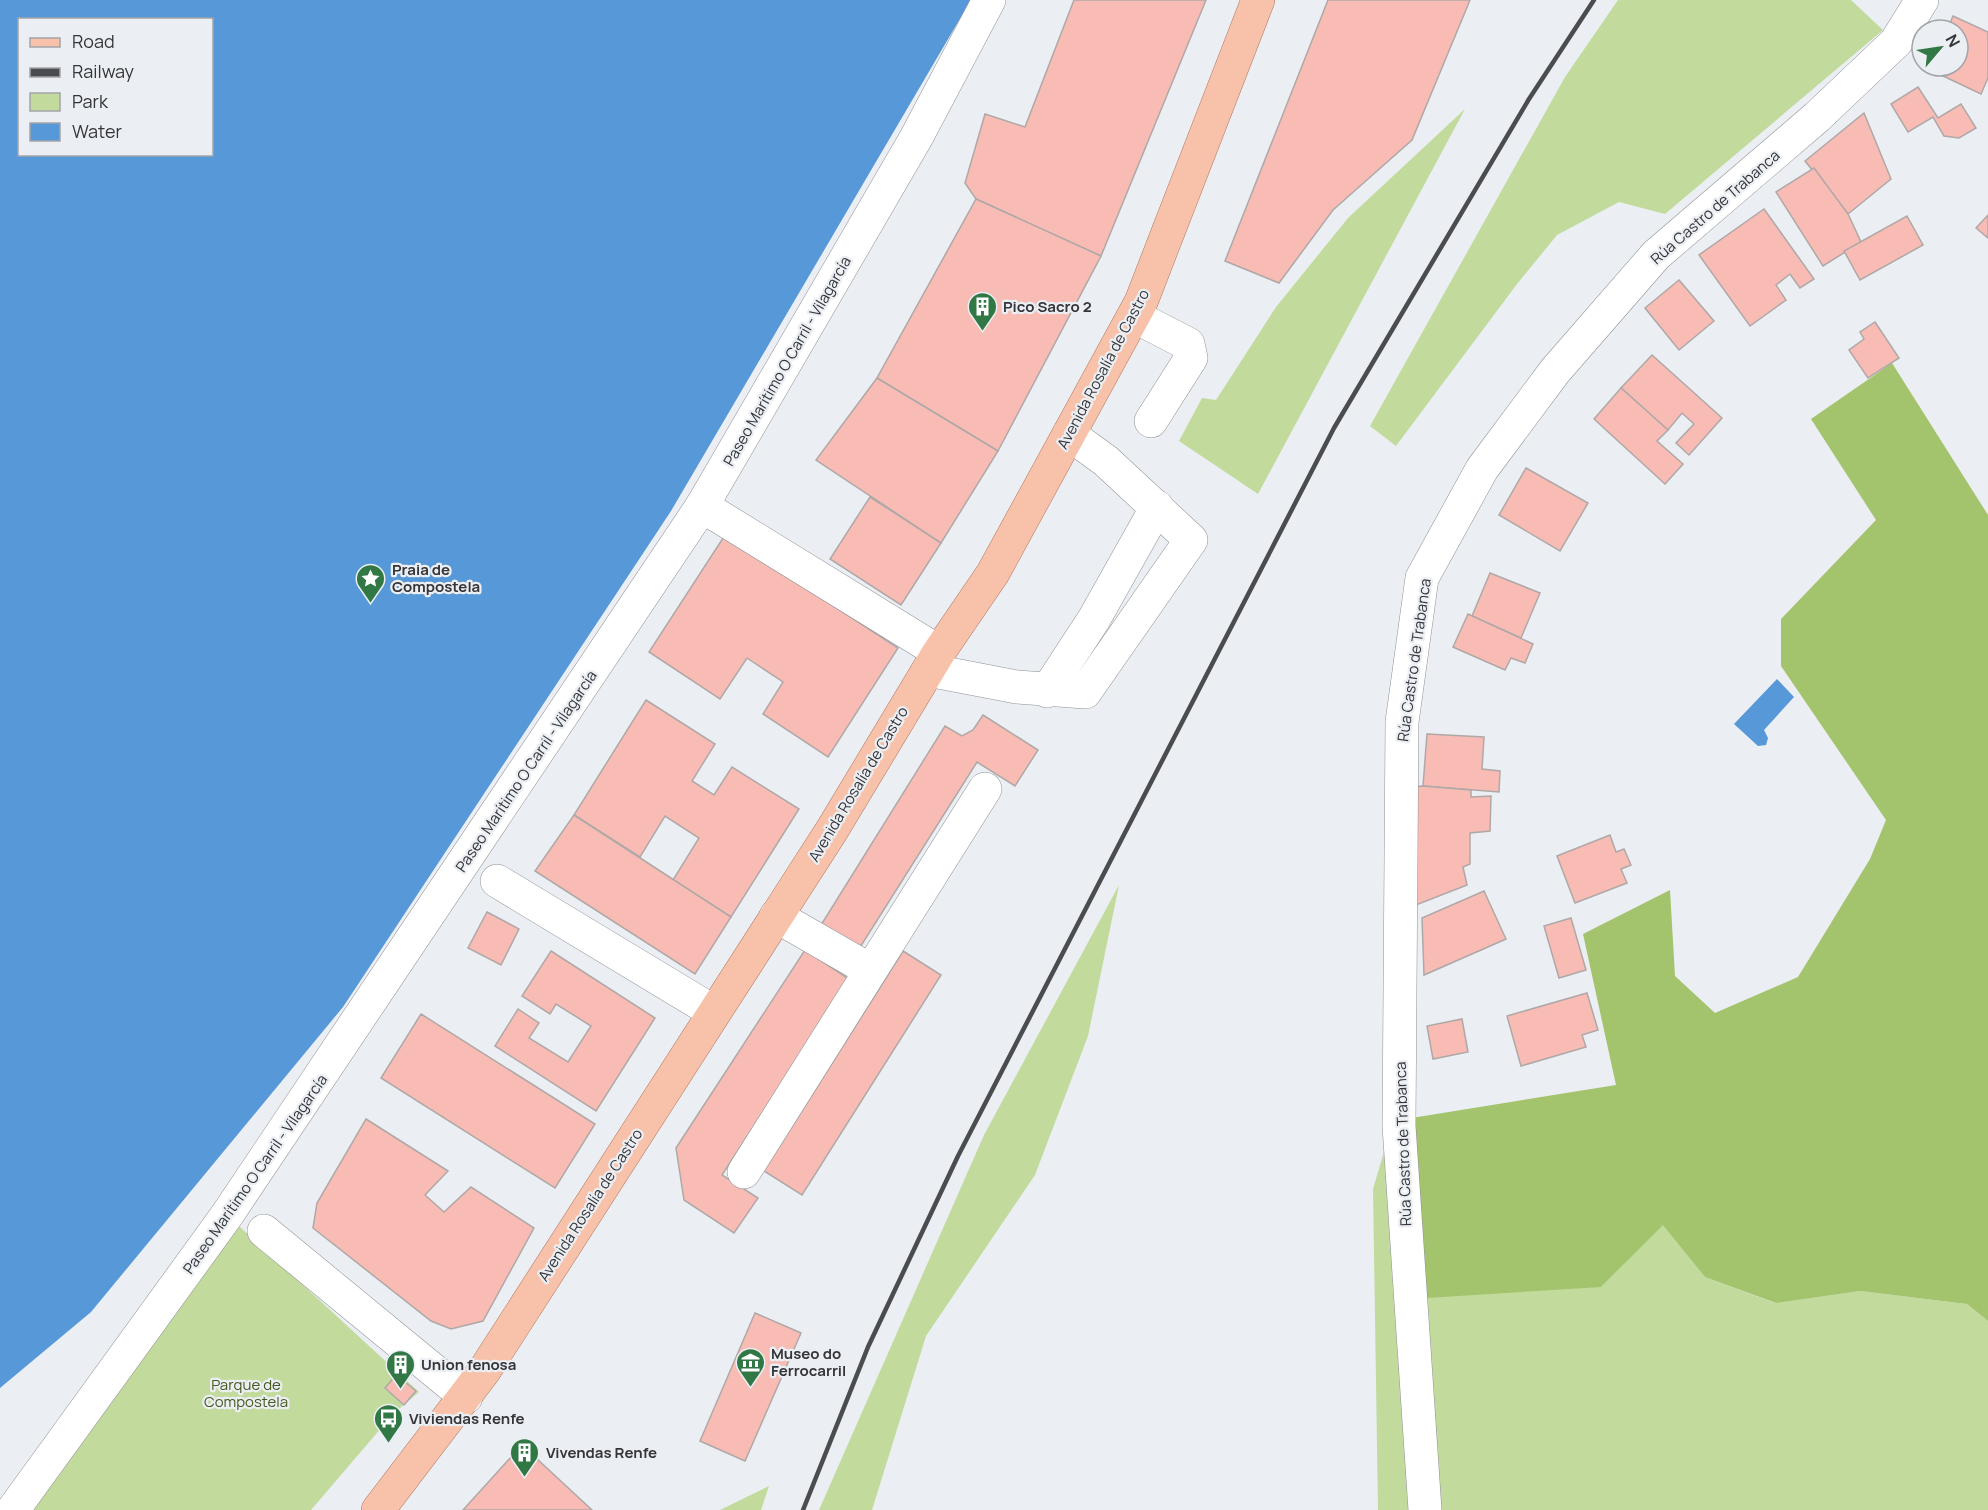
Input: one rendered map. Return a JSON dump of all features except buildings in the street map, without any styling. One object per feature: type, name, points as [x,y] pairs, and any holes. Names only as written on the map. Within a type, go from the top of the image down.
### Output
[{"type":"main road","name":"Avenida Rosalía de Castro","points":[[378,1510],[466,1397],[776,916],[933,661],[993,573],[1134,316],[1258,0]]},
{"type":"street","name":"Paseo Marítimo O Carril - Vilagarcía","points":[[13,1510],[228,1215],[702,506],[916,138],[988,0]]},
{"type":"street","name":"Rúa Castro de Trabanca","points":[[1425,1510],[1400,1126],[1402,722],[1422,578],[1482,469],[1555,371],[1656,255],[1817,117],[1896,42],[1922,0]]},
{"type":"street","points":[[1134,316],[1188,344],[1191,357],[1151,421]]},
{"type":"street","points":[[702,506],[933,661],[1047,691],[1085,692],[1191,540],[1106,461],[1069,435]]},
{"type":"street","points":[[1047,691],[1094,619],[1157,507]]},
{"type":"street","points":[[744,1172],[985,789]]},
{"type":"street","points":[[496,881],[714,1012]]},
{"type":"street","points":[[776,916],[870,970]]},
{"type":"street","points":[[264,1231],[466,1397]]},
{"type":"green space","points":[[1618,0],[1851,0],[1883,30],[1665,214],[1619,202],[1557,235],[1517,284],[1396,446],[1370,426],[1565,77]]},
{"type":"green space","points":[[1465,109],[1258,494],[1179,441],[1202,398],[1216,400],[1276,307],[1348,218]]},
{"type":"green space","points":[[1892,363],[1988,515],[1988,1321],[1967,1304],[1860,1291],[1776,1303],[1705,1277],[1663,1225],[1601,1287],[1411,1299],[1393,1121],[1616,1085],[1583,934],[1670,890],[1675,976],[1715,1013],[1798,977],[1870,859],[1886,820],[1781,666],[1781,619],[1876,520],[1811,419]]},
{"type":"green space","points":[[1119,885],[1088,1036],[1035,1175],[926,1336],[872,1510],[819,1510],[984,1135]]},
{"type":"green space","points":[[1393,1121],[1601,1287],[1663,1224],[1705,1277],[1775,1303],[1860,1291],[1967,1304],[1988,1321],[1988,1510],[1378,1510],[1373,1189]]},
{"type":"green space","name":"Parque de Compostela","points":[[227,1215],[419,1392],[394,1413],[311,1510],[13,1510]]},
{"type":"green space","points":[[769,1486],[761,1510],[720,1510]]},
{"type":"water","name":"Praia de Compostela","points":[[0,0],[971,0],[671,511],[343,1007],[91,1312],[0,1388]]},
{"type":"water","points":[[1777,679],[1794,697],[1764,730],[1768,738],[1766,745],[1758,746],[1734,724]]},
{"type":"railway","points":[[803,1510],[868,1347],[958,1156],[1334,428],[1529,99],[1594,0]]},
{"type":"place","name":"Pico Sacro 2","points":[[982,332]]},
{"type":"place","name":"Praia de Compostela","points":[[371,604]]},
{"type":"place","name":"Museo do Ferrocarril","points":[[750,1388]]},
{"type":"place","name":"Union fenosa","points":[[400,1390]]},
{"type":"place","name":"Viviendas Renfe","points":[[388,1444]]},
{"type":"place","name":"Vivendas Renfe","points":[[525,1478]]}]
